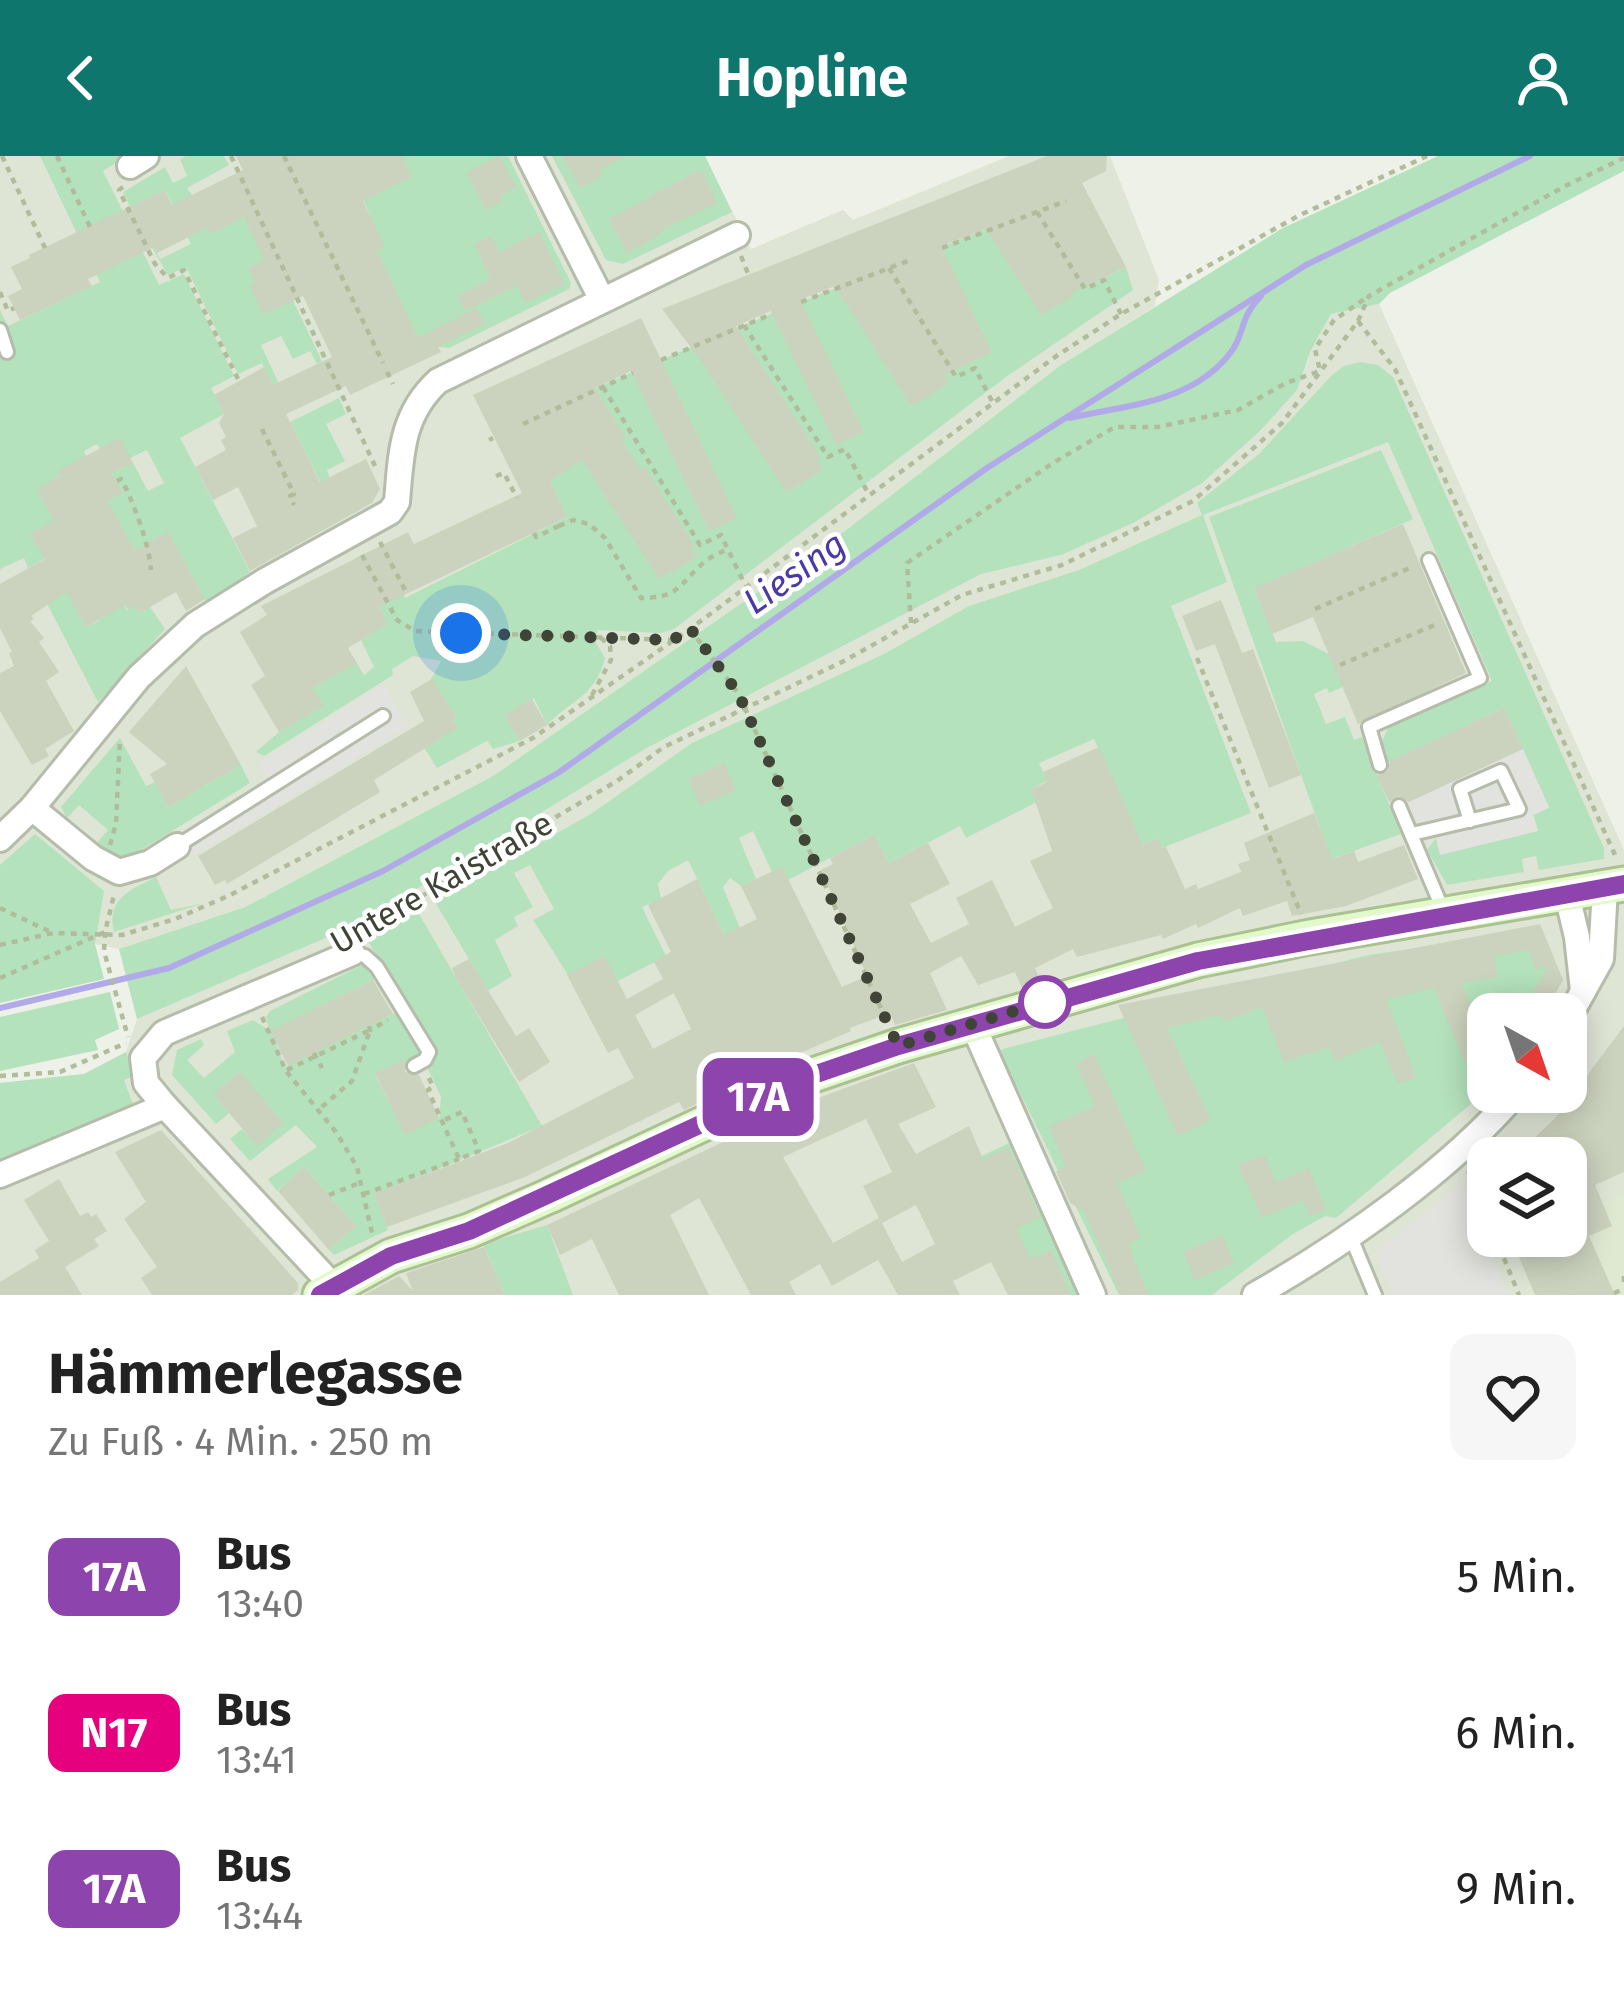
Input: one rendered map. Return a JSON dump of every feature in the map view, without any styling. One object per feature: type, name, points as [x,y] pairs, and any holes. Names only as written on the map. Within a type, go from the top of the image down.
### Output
[{"type":"main road","points":[[327,1290],[383,1260],[469,1231],[549,1196],[790,1083],[898,1046],[1134,976],[1310,938],[1567,895],[1615,877]]},
{"type":"street","points":[[529,156],[601,298]]},
{"type":"street","points":[[0,838],[32,808],[139,677],[195,625],[394,507],[406,425],[418,402],[438,381],[601,298],[739,245]]},
{"type":"street","points":[[32,808],[93,858],[150,863],[178,846]]},
{"type":"street","points":[[1583,991],[1612,961],[1615,877]]},
{"type":"street","points":[[1567,895],[1583,991]]},
{"type":"street","name":"Untere Kaistraße","points":[[165,1106],[145,1078],[143,1058],[151,1045],[164,1034],[253,997],[355,943]]},
{"type":"street","points":[[972,1023],[1093,1295]]},
{"type":"street","points":[[0,1175],[165,1106],[327,1290]]},
{"type":"street","points":[[1256,1295],[1458,1153],[1496,1113]]},
{"type":"lane","points":[[0,330],[8,352]]},
{"type":"lane","points":[[1380,765],[1370,727],[1480,678],[1429,560]]},
{"type":"lane","points":[[178,846],[383,716]]},
{"type":"lane","points":[[1412,834],[1519,809],[1501,771],[1460,789],[1470,820]]},
{"type":"lane","points":[[1399,806],[1444,915]]},
{"type":"lane","points":[[355,943],[377,968],[429,1052],[414,1066]]},
{"type":"lane","points":[[1349,1234],[1375,1295]]},
{"type":"path","points":[[2,156],[45,248]]},
{"type":"path","points":[[57,156],[90,226]]},
{"type":"path","points":[[231,156],[374,464]]},
{"type":"path","points":[[284,156],[383,363]]},
{"type":"path","points":[[0,945],[53,933],[122,935],[175,919],[533,739],[691,631],[993,403],[1121,314],[1298,216],[1427,156]]},
{"type":"path","points":[[911,623],[907,563],[1056,460],[1115,427],[1158,427],[1238,410],[1286,383],[1320,371],[1315,350],[1334,320],[1565,185],[1624,158]]},
{"type":"path","points":[[138,161],[137,179],[119,190],[155,263],[168,278],[184,270],[238,380]]},
{"type":"path","points":[[942,248],[1066,201]]},
{"type":"path","points":[[1037,212],[1085,289],[1104,280],[1121,314]]},
{"type":"path","points":[[739,245],[749,276]]},
{"type":"path","points":[[801,302],[909,260]]},
{"type":"path","points":[[889,268],[956,377],[976,368],[993,403]]},
{"type":"path","points":[[0,292],[8,311],[14,308]]},
{"type":"path","name":"Untere Kaistraße","points":[[355,943],[664,747],[844,661],[962,595],[1062,565],[1193,501],[1282,423],[1358,321],[1369,296]]},
{"type":"path","points":[[661,360],[768,315]]},
{"type":"path","points":[[1358,321],[1395,369],[1615,877]]},
{"type":"path","points":[[744,325],[828,458],[844,448],[869,495]]},
{"type":"path","points":[[387,372],[393,384]]},
{"type":"path","points":[[523,424],[628,374]]},
{"type":"path","points":[[603,387],[700,544],[721,535],[746,587]]},
{"type":"path","points":[[262,429],[294,494],[290,496],[294,505]]},
{"type":"path","points":[[496,476],[504,472],[517,498]]},
{"type":"path","points":[[117,482],[122,478],[134,502],[151,570]]},
{"type":"path","points":[[534,533],[536,537],[561,529],[573,520],[597,529],[641,598],[673,593],[699,566],[728,549]]},
{"type":"path","points":[[352,535],[405,629],[673,640]]},
{"type":"path","points":[[380,542],[406,592]]},
{"type":"path","points":[[1315,609],[1429,560]]},
{"type":"path","points":[[1340,665],[1453,617]]},
{"type":"path","points":[[691,631],[738,693],[898,1046]]},
{"type":"path","points":[[589,699],[611,660],[610,646],[601,638]]},
{"type":"path","points":[[1197,658],[1310,938]]},
{"type":"path","points":[[0,1076],[74,1068],[130,1042],[104,951],[119,738]]},
{"type":"path","points":[[0,908],[53,933]]},
{"type":"path","points":[[0,978],[105,932]]},
{"type":"path","points":[[253,997],[286,1071],[344,1144],[362,1182],[373,1240],[383,1260]]},
{"type":"path","points":[[286,1071],[404,1012]]},
{"type":"path","points":[[313,1110],[352,1081],[369,1028]]},
{"type":"path","points":[[314,1054],[322,1068]]},
{"type":"path","points":[[430,1079],[433,1088],[428,1090],[459,1159]]},
{"type":"path","points":[[364,1194],[480,1152],[462,1112],[442,1121]]},
{"type":"path","points":[[329,1196],[362,1182]]},
{"type":"path","points":[[1504,1257],[1519,1295]]},
{"type":"path","points":[[1614,1293],[1624,1283]]},
{"type":"shaded area","points":[[0,156],[705,156],[751,249],[843,210],[853,220],[1009,156],[1110,156],[1159,280],[1155,306],[1061,366],[841,534],[493,776],[245,907],[119,949],[95,944],[0,865]]},
{"type":"shaded area","points":[[1379,304],[1624,850],[1624,1295],[0,1295],[0,1083],[84,1074],[102,1066],[126,1052],[137,1019],[361,923],[645,749],[981,573],[1061,555],[1297,390],[1310,352],[1331,314]]},
{"type":"shaded area","points":[[384,684],[408,727],[192,856],[179,836],[268,781],[258,764]]},
{"type":"shaded area","points":[[1523,749],[1549,808],[1533,815],[1538,831],[1440,855],[1434,829],[1412,834],[1399,806]]},
{"type":"shaded area","points":[[1462,1183],[1467,1195],[1467,1257],[1492,1257],[1507,1295],[1393,1295],[1375,1253]]},
{"type":"shaded area","points":[[1624,1194],[1624,1295],[1527,1295],[1525,1290],[1531,1286],[1519,1257],[1587,1257],[1587,1210]]},
{"type":"green space","points":[[40,156],[117,156],[120,160],[103,171],[159,285],[184,274],[234,376],[211,388],[224,414],[180,438],[250,572],[207,603],[168,533],[149,543],[161,565],[85,534],[127,610],[135,606],[140,613],[150,607],[165,629],[98,702],[42,594],[63,582],[86,627],[100,620],[53,536],[46,558],[28,568],[24,558],[0,569],[0,310],[8,326],[100,282]],"holes":[[[120,439],[130,458],[147,450],[164,483],[148,491],[133,463],[112,473],[122,492],[37,489],[60,476],[58,471],[87,458],[84,451],[97,444],[100,449]]]},
{"type":"green space","points":[[224,156],[229,165],[187,188],[192,195],[233,175],[322,361],[317,364],[310,351],[293,359],[281,336],[261,345],[278,382],[273,385],[262,363],[238,374],[186,267],[168,275],[140,227],[144,226],[160,259],[191,244],[166,191],[132,211],[123,192],[165,167],[173,183],[187,176],[180,159]]},
{"type":"green space","points":[[343,156],[508,156],[571,283],[569,289],[449,348],[421,345],[415,332],[402,338],[409,320],[361,219],[370,215]]},
{"type":"green space","points":[[552,156],[705,156],[732,212],[623,264],[606,260]]},
{"type":"green space","points":[[1438,156],[1624,156],[1624,171],[1390,293],[1379,304],[1331,314],[1310,352],[1297,390],[1260,431],[1202,483],[1133,523],[1061,555],[981,574],[645,749],[361,923],[137,1019],[119,949],[245,907],[493,776],[841,534],[1061,365],[1283,228]]},
{"type":"green space","points":[[1065,199],[1098,281],[1126,267],[1133,290],[1006,377],[674,629],[661,633],[598,630],[596,643],[605,658],[601,671],[582,696],[547,725],[534,698],[505,715],[520,741],[493,749],[487,741],[437,768],[420,741],[457,727],[453,721],[457,718],[431,679],[441,661],[413,656],[392,669],[393,675],[264,756],[256,752],[323,706],[292,657],[357,663],[364,675],[374,667],[361,640],[387,624],[357,557],[380,547],[405,598],[567,517],[522,422],[724,333]]},
{"type":"green space","points":[[1360,362],[1378,365],[1393,377],[1604,848],[1604,859],[1539,870],[1536,856],[1522,859],[1524,872],[1447,885],[1427,850],[1436,838],[1440,854],[1538,830],[1533,815],[1549,807],[1504,708],[1387,763],[1382,741],[1388,728],[1492,681],[1388,442],[1203,515],[1227,582],[1171,606],[1251,813],[1162,848],[1157,838],[1143,845],[1094,739],[1039,763],[1047,781],[1031,789],[1037,802],[966,838],[960,826],[889,863],[874,835],[788,880],[772,872],[753,831],[739,838],[756,879],[741,886],[730,878],[723,887],[740,928],[763,1017],[688,860],[668,871],[658,884],[661,899],[642,907],[666,956],[618,981],[568,975],[533,920],[554,909],[530,865],[514,873],[533,907],[514,917],[518,926],[495,940],[512,976],[488,991],[435,902],[591,814],[692,743],[884,654],[969,606],[1079,570],[1202,515],[1197,503],[1259,454],[1332,375]]},
{"type":"green space","points":[[339,398],[346,414],[326,424],[345,461],[327,470],[331,481],[322,485],[290,422]]},
{"type":"green space","points":[[1381,450],[1413,519],[1254,589],[1276,642],[1303,641],[1329,654],[1336,670],[1446,624],[1451,639],[1329,693],[1327,688],[1314,694],[1326,724],[1345,717],[1354,740],[1362,737],[1401,834],[1331,859],[1209,517]]},
{"type":"green space","points":[[120,738],[146,786],[155,782],[168,807],[241,765],[250,783],[136,853],[114,857],[96,844],[108,830],[79,805],[67,818],[61,807]]},
{"type":"green space","points":[[35,834],[104,891],[95,944],[104,979],[0,1003],[0,865]]},
{"type":"green space","points":[[156,877],[171,910],[204,903],[114,932],[117,904],[129,891]]},
{"type":"green space","points":[[418,912],[542,1126],[375,1195],[388,1230],[334,1255],[329,1250],[356,1226],[305,1168],[277,1191],[268,1179],[317,1147],[296,1125],[250,1161],[230,1139],[242,1129],[257,1145],[240,1072],[214,1094],[229,1113],[216,1124],[172,1075],[177,1050],[201,1039],[204,1045],[187,1060],[204,1078],[235,1052],[227,1031],[253,1020],[269,1030],[266,1017],[270,1011],[362,965],[377,978],[271,1031],[285,1067],[395,1013],[421,1049],[419,1057],[375,1074],[405,1134],[439,1118],[441,1097],[428,1069],[437,1049],[367,940]]},
{"type":"green space","points":[[1542,930],[1563,980],[1555,993],[1467,993],[1467,1107],[1336,1218],[1325,1216],[1293,1234],[1212,1295],[1119,1295],[999,1050],[1368,955]]},
{"type":"green space","points":[[110,992],[119,1029],[95,1040],[98,1050],[0,1071],[0,1017]]},
{"type":"green space","points":[[126,1052],[134,1076],[124,1080],[134,1107],[0,1164],[0,1083],[84,1074]]},
{"type":"green space","points":[[1015,1140],[1084,1295],[1030,1295],[963,1165]]},
{"type":"green space","points":[[547,1225],[573,1295],[505,1295],[483,1244]]},
{"type":"building","points":[[236,156],[401,156],[412,177],[363,201],[385,247],[377,251],[415,332],[418,337],[477,308],[485,324],[438,347],[441,352],[350,395],[346,386],[286,414],[320,482],[366,459],[380,489],[372,503],[250,571],[233,538],[257,526],[238,487],[213,500],[195,467],[226,450],[219,423],[224,414],[214,395],[264,367],[273,385],[332,357],[303,296],[263,315],[248,268],[264,260],[244,217],[210,234],[207,228],[157,253],[154,247],[88,279],[92,286],[20,320],[8,296],[22,289],[11,267],[29,255],[165,190],[172,205],[243,170]]},
{"type":"building","points":[[499,156],[516,187],[486,210],[466,172]]},
{"type":"building","points":[[562,156],[626,156],[580,188]]},
{"type":"building","points":[[1047,156],[1107,156],[1106,171],[1082,183],[1126,267],[1072,293],[1041,315],[986,229],[941,246],[992,352],[944,375],[945,386],[911,405],[835,286],[800,300],[864,432],[836,445],[771,311],[736,326],[821,458],[817,460],[822,467],[819,473],[786,492],[662,309]]},
{"type":"building","points":[[701,169],[717,203],[627,253],[609,219]]},
{"type":"building","points":[[539,232],[564,284],[525,303],[517,286],[465,311],[457,296],[491,279],[474,244],[491,236],[499,252]]},
{"type":"building","points":[[641,318],[737,518],[709,531],[631,371],[595,388],[625,437],[621,440],[640,469],[644,466],[694,545],[692,560],[659,579],[582,460],[550,481],[567,517],[379,607],[388,624],[348,648],[357,663],[312,688],[324,706],[279,732],[251,685],[265,676],[240,632],[267,615],[261,606],[408,532],[414,544],[522,493],[473,395]]},
{"type":"building","points":[[120,438],[133,463],[112,473],[123,493],[107,501],[135,550],[168,532],[205,599],[186,611],[176,592],[140,613],[135,606],[128,610],[125,605],[86,627],[66,592],[31,616],[44,638],[39,642],[59,672],[46,681],[74,731],[45,749],[49,756],[32,765],[0,711],[0,673],[14,666],[0,628],[0,584],[45,559],[30,534],[54,520],[36,489],[60,476],[57,471]]},
{"type":"building","points":[[1403,524],[1466,673],[1358,724],[1313,617],[1272,634],[1254,588]]},
{"type":"building","points":[[1221,600],[1242,653],[1253,649],[1301,775],[1269,788],[1215,644],[1196,651],[1182,616]]},
{"type":"building","points":[[186,666],[241,765],[168,807],[150,774],[167,764],[129,732]]},
{"type":"building","points":[[432,679],[457,718],[453,721],[458,728],[374,780],[380,792],[227,884],[225,880],[215,885],[198,856],[424,721],[410,692]]},
{"type":"building","points":[[532,699],[547,725],[520,741],[504,715]]},
{"type":"building","points":[[1504,708],[1523,749],[1409,802],[1399,796],[1389,802],[1377,775],[1388,771],[1390,761]]},
{"type":"building","points":[[1099,747],[1143,845],[1158,838],[1185,889],[1196,884],[1198,889],[1241,872],[1238,864],[1250,860],[1244,843],[1314,813],[1332,859],[1354,851],[1358,862],[1404,845],[1418,879],[1346,906],[1292,916],[1287,901],[1243,916],[1240,908],[1163,939],[1161,935],[1077,957],[1073,949],[1035,968],[1042,983],[1022,988],[1015,972],[978,985],[961,956],[930,973],[947,1010],[895,1025],[890,1013],[850,1028],[684,1110],[679,1102],[525,1177],[387,1227],[374,1194],[508,1143],[634,1078],[618,1048],[608,1053],[567,975],[605,956],[627,999],[663,979],[654,962],[671,952],[648,905],[697,879],[724,935],[757,919],[741,886],[782,867],[842,987],[867,976],[821,870],[833,864],[830,858],[874,835],[889,863],[928,843],[950,884],[910,904],[931,943],[969,924],[956,898],[992,880],[1015,927],[1053,908],[1030,861],[1052,851],[1031,789],[1047,782],[1043,772]],"holes":[[[674,993],[691,1029],[653,1049],[635,1015]]]},
{"type":"building","points":[[724,763],[736,790],[700,806],[688,779]]},
{"type":"building","points":[[1540,924],[1563,980],[1555,993],[1533,993],[1548,967],[1536,970],[1528,950],[1494,956],[1497,977],[1462,983],[1467,996],[1467,1067],[1434,988],[1386,999],[1416,1077],[1398,1084],[1380,1042],[1335,1061],[1329,1047],[1284,1062],[1262,1007],[1223,1022],[1220,1015],[1167,1028],[1211,1120],[1178,1136],[1118,1005]]},
{"type":"building","points":[[469,959],[516,1036],[529,1028],[550,1062],[519,1082],[456,978],[452,968]]},
{"type":"building","points":[[373,980],[393,1014],[288,1066],[270,1031]]},
{"type":"building","points":[[1624,1026],[1624,1172],[1595,1185],[1612,1226],[1589,1236],[1615,1295],[1535,1295],[1519,1257],[1587,1257],[1587,1137],[1536,1137],[1559,1113],[1587,1113],[1587,1076]]},
{"type":"building","points":[[1094,1054],[1146,1171],[1117,1183],[1141,1238],[1128,1244],[1148,1295],[1121,1295],[1084,1211],[1070,1203],[1056,1171],[1066,1167],[1049,1126],[1095,1106],[1076,1064]]},
{"type":"building","points":[[406,1059],[405,1072],[419,1075],[439,1118],[405,1135],[375,1073]]},
{"type":"building","points":[[914,1063],[936,1107],[898,1124],[916,1154],[969,1126],[983,1159],[1009,1147],[1040,1217],[1016,1229],[1031,1259],[1051,1250],[1071,1295],[1008,1295],[991,1262],[953,1281],[960,1295],[898,1295],[878,1260],[832,1286],[820,1264],[789,1282],[796,1295],[751,1295],[699,1198],[670,1215],[709,1295],[619,1295],[592,1239],[560,1255],[547,1225],[810,1101]],"holes":[[[866,1119],[892,1172],[863,1186],[879,1218],[833,1243],[783,1157]],[[916,1205],[935,1244],[902,1262],[882,1223]]]},
{"type":"building","points":[[240,1072],[283,1123],[257,1146],[213,1094]]},
{"type":"building","points":[[161,1130],[298,1283],[292,1295],[152,1295],[141,1278],[157,1267],[124,1219],[146,1202],[115,1152]]},
{"type":"building","points":[[1265,1155],[1276,1182],[1309,1168],[1326,1210],[1310,1217],[1303,1200],[1262,1218],[1238,1165]]},
{"type":"building","points":[[304,1167],[356,1226],[329,1250],[278,1191]]},
{"type":"building","points":[[59,1179],[80,1216],[96,1214],[107,1231],[94,1239],[99,1246],[65,1267],[82,1295],[0,1295],[0,1282],[39,1258],[35,1250],[49,1241],[24,1200]]},
{"type":"building","points":[[1222,1235],[1234,1263],[1195,1280],[1183,1252]]},
{"type":"building","points":[[484,1247],[505,1295],[364,1295],[399,1276],[413,1291],[406,1273]]},
{"type":"waterway","name":"Liesing","points":[[0,1008],[169,968],[383,871],[558,773],[987,468],[1306,265],[1530,156]]},
{"type":"waterway","points":[[1070,418],[1136,405],[1198,382],[1231,352],[1261,296]]},
{"type":"bus line","name":"17A","points":[[320,1295],[391,1256],[469,1231],[790,1083],[898,1046],[1198,961],[1624,884]]},
{"type":"route","points":[[461,633],[673,640],[690,628],[738,693],[898,1046],[1045,1002]]}]
